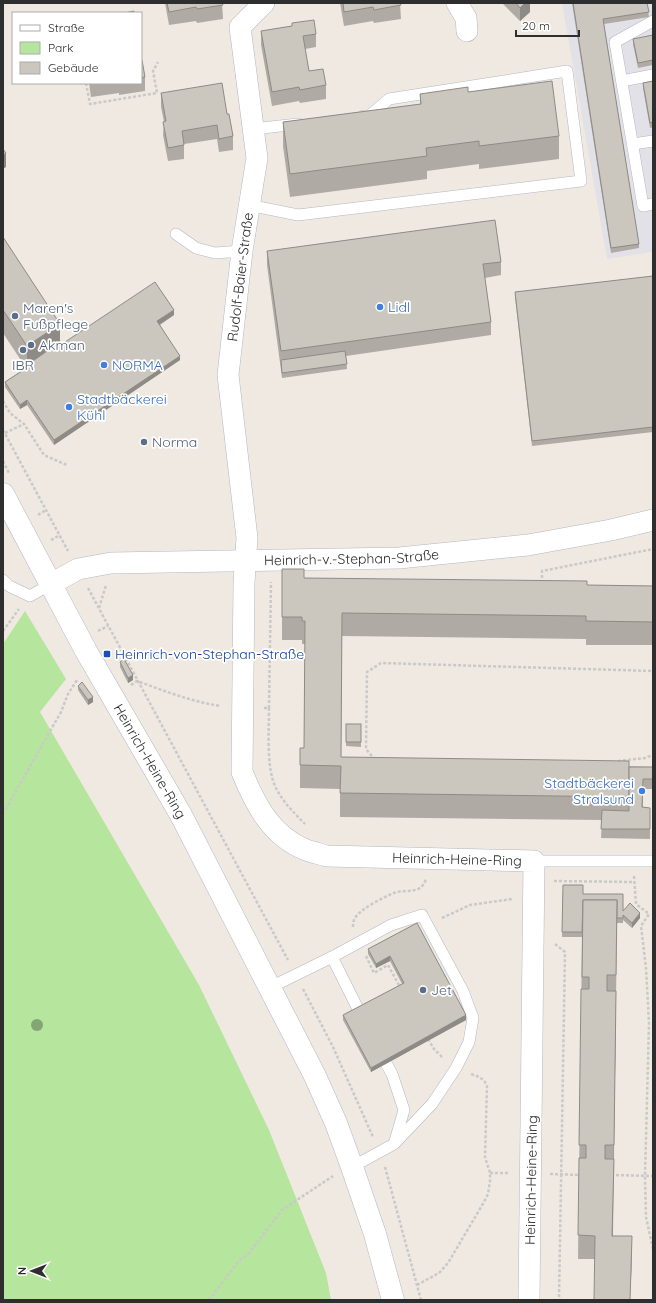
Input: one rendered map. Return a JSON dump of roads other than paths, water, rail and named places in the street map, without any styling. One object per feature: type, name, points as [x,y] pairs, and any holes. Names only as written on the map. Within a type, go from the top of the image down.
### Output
[{"type":"main road","name":"Heinrich-Heine-Ring","points":[[3,494],[86,651],[181,815],[315,1076],[336,1123],[346,1170],[375,1234],[393,1300]]},
{"type":"street","name":"Rudolf-Baier-Straße","points":[[246,560],[247,538],[228,375],[242,251],[257,158],[240,27],[264,3]]},
{"type":"street","points":[[457,3],[466,18],[467,31]]},
{"type":"street","name":"Heinrich-v.-Stephan-Straße","points":[[51,584],[78,570],[111,563],[398,558],[528,546],[653,520]]},
{"type":"street","name":"Heinrich-Heine-Ring","points":[[246,560],[244,583],[242,772],[252,796],[266,819],[284,837],[304,849],[327,856],[543,861],[534,892],[529,1300]]},
{"type":"lane","points":[[653,21],[615,42],[643,206],[653,204]]},
{"type":"lane","points":[[249,205],[298,216],[581,181],[567,72],[389,98],[369,116],[354,117]]},
{"type":"lane","points":[[622,81],[653,76]]},
{"type":"lane","points":[[253,129],[308,123]]},
{"type":"lane","points":[[633,144],[653,141]]},
{"type":"lane","points":[[176,234],[196,248],[215,253],[242,251]]},
{"type":"lane","points":[[3,580],[9,586],[30,596],[51,584]]},
{"type":"lane","points":[[543,861],[653,861]]},
{"type":"lane","points":[[269,988],[332,957],[391,925],[422,915],[464,991],[473,1018],[469,1042],[456,1068],[432,1104],[394,1144],[346,1170]]},
{"type":"lane","points":[[332,957],[392,1074],[404,1110],[394,1144]]},
{"type":"place","name":"Lidl","points":[[380,307]]},
{"type":"place","name":"Maren's Fußpflege","points":[[15,316]]},
{"type":"place","name":"Akman","points":[[31,345]]},
{"type":"place","name":"IBR","points":[[23,350]]},
{"type":"place","name":"NORMA","points":[[104,365]]},
{"type":"place","name":"Stadtbäckerei Kühl","points":[[69,407]]},
{"type":"place","name":"Norma","points":[[144,442]]},
{"type":"place","name":"Heinrich-von-Stephan-Straße","points":[[107,654]]},
{"type":"place","name":"Stadtbäckerei Stralsund","points":[[642,791]]},
{"type":"place","name":"Jet","points":[[423,990]]}]
